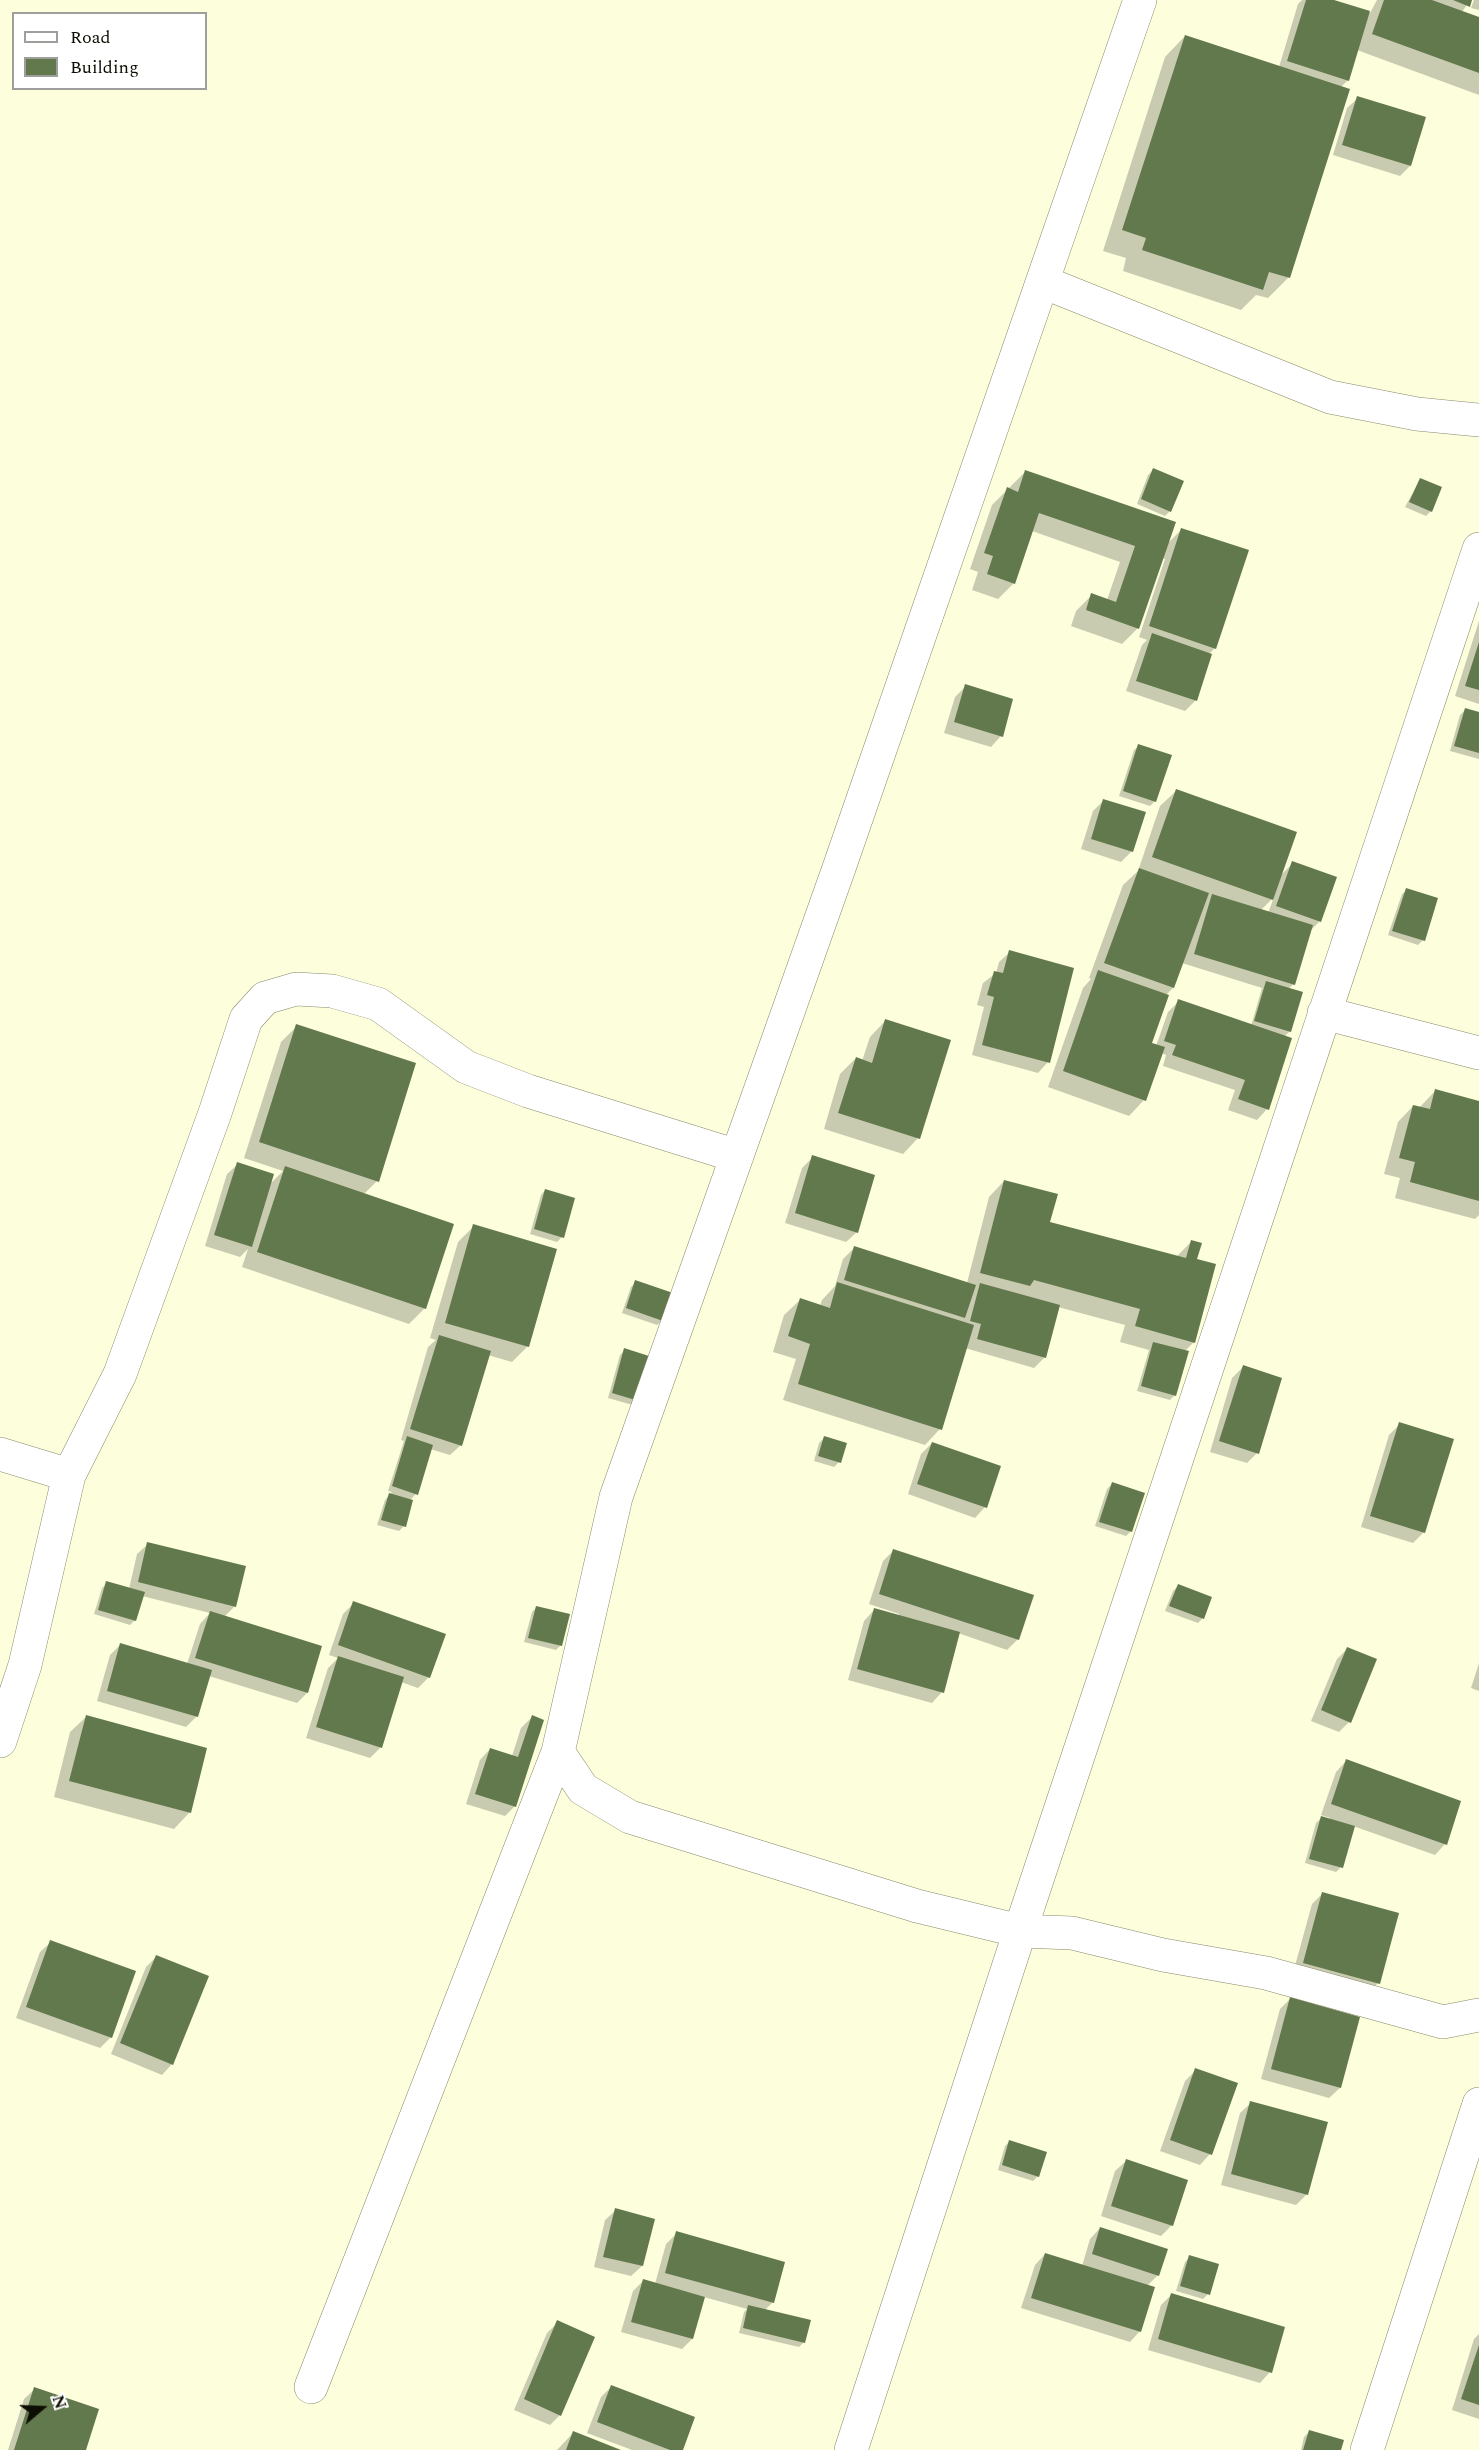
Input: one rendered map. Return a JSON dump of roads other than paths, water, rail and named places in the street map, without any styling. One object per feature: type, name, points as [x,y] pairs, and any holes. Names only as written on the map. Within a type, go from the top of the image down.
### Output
[{"type":"street","points":[[311,2387],[558,1752],[616,1497],[1044,282],[1140,0]]},
{"type":"street","points":[[1044,282],[1330,397],[1417,414],[1479,420]]},
{"type":"street","points":[[851,2450],[1020,1930],[1479,549]]},
{"type":"street","points":[[0,1741],[25,1665],[69,1475],[120,1374],[215,1113],[246,1019],[265,998],[296,989],[332,992],[378,1004],[466,1067],[528,1090],[737,1156]]},
{"type":"street","points":[[1324,1013],[1479,1053]]},
{"type":"street","points":[[0,1454],[69,1475]]},
{"type":"street","points":[[558,1752],[583,1790],[630,1817],[917,1906],[1020,1930],[1071,1934],[1163,1955],[1266,1973],[1443,2022],[1479,2015]]},
{"type":"street","points":[[1367,2450],[1476,2123]]}]
